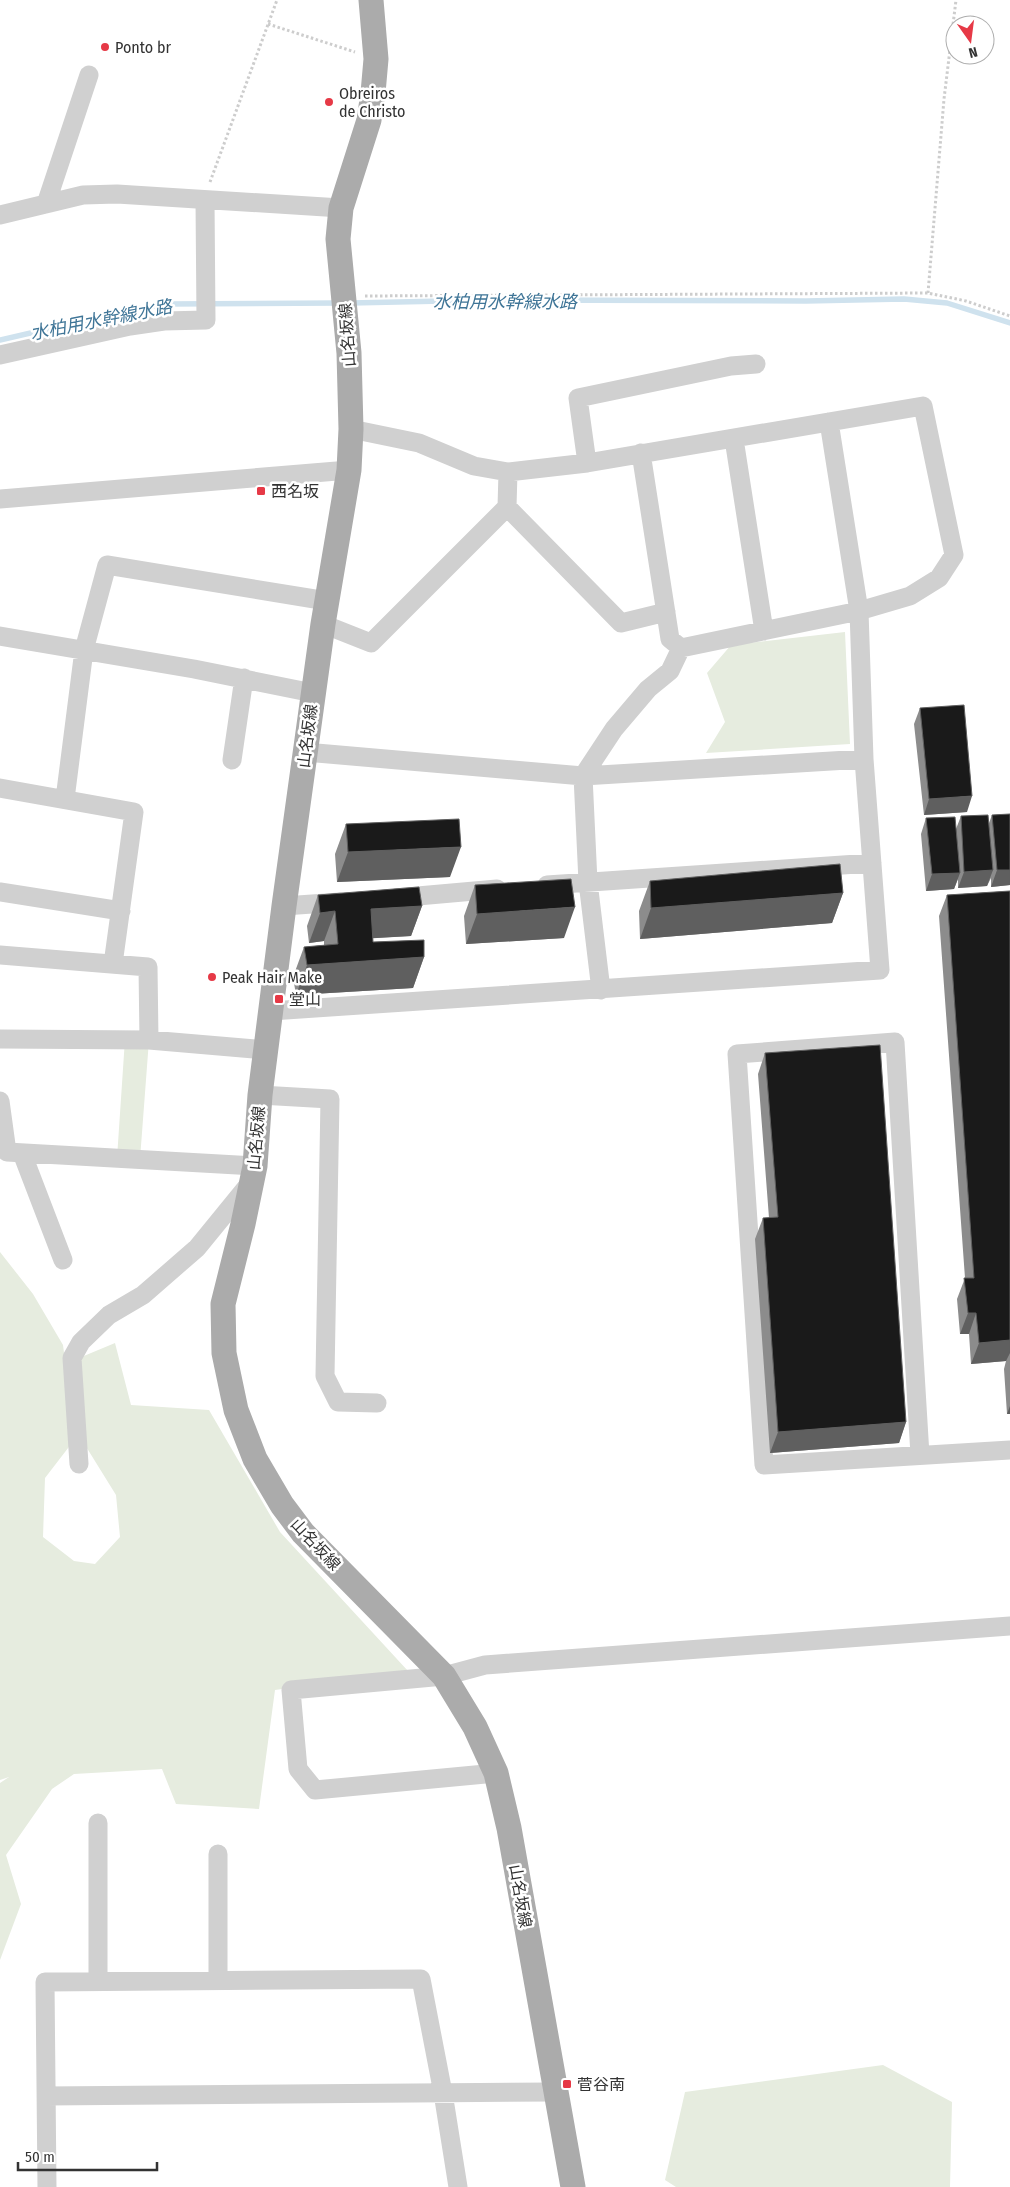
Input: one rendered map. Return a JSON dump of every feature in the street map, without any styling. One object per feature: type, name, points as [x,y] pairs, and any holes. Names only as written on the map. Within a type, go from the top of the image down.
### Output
[{"type":"main road","name":"山名坂線","points":[[371,0],[376,59],[369,120],[341,208],[338,239],[349,352],[349,470],[325,612],[284,906],[260,1095],[254,1173],[223,1304],[224,1354],[236,1410],[252,1451],[282,1505],[303,1533],[444,1676],[475,1727],[496,1774],[509,1828],[573,2187]]},
{"type":"street","points":[[46,204],[88,75]]},
{"type":"street","points":[[0,215],[83,195],[116,194],[341,208]]},
{"type":"street","points":[[0,355],[130,326],[164,321],[206,320],[204,200]]},
{"type":"street","points":[[587,463],[578,398],[731,366],[756,364]]},
{"type":"street","points":[[350,429],[419,443],[474,466],[508,472],[587,463],[923,406],[954,555],[939,578],[910,596],[859,611],[681,648]]},
{"type":"street","points":[[271,1011],[880,970],[864,759],[859,611],[829,422]]},
{"type":"street","points":[[734,439],[764,631]]},
{"type":"street","points":[[641,453],[670,639],[681,648]]},
{"type":"street","points":[[0,499],[349,470]]},
{"type":"street","points":[[65,800],[84,650],[107,565],[325,612],[371,643],[507,507],[508,472]]},
{"type":"street","points":[[507,507],[622,623],[666,612]]},
{"type":"street","points":[[0,636],[244,678],[313,693]]},
{"type":"street","points":[[601,990],[588,882],[583,776],[614,730],[642,695],[670,671],[681,648]]},
{"type":"street","points":[[232,760],[244,678]]},
{"type":"street","points":[[305,752],[583,776],[864,759]]},
{"type":"street","points":[[0,788],[134,812],[113,964]]},
{"type":"street","points":[[284,906],[588,882],[872,863]]},
{"type":"street","points":[[0,892],[121,911]]},
{"type":"street","points":[[0,955],[148,967],[148,1040]]},
{"type":"street","points":[[0,1039],[148,1040],[266,1050]]},
{"type":"street","points":[[920,1455],[895,1042],[737,1054],[764,1465],[1010,1450]]},
{"type":"street","points":[[260,1095],[330,1099],[325,1376],[338,1402],[377,1403]]},
{"type":"street","points":[[0,1101],[7,1152],[254,1173]]},
{"type":"street","points":[[22,1153],[63,1260]]},
{"type":"street","points":[[79,1464],[72,1358],[81,1342],[109,1316],[143,1295],[197,1248],[254,1173]]},
{"type":"street","points":[[496,1774],[315,1790],[298,1769],[291,1690],[444,1676],[467,1669],[493,1665],[1010,1626]]},
{"type":"street","points":[[98,1823],[98,1982]]},
{"type":"street","points":[[218,1854],[218,1980]]},
{"type":"street","points":[[47,2187],[45,1982],[421,1979],[443,2093],[458,2187]]},
{"type":"street","points":[[46,2096],[555,2092]]},
{"type":"path","points":[[204,200],[277,0]]},
{"type":"path","points":[[928,293],[944,99],[956,0]]},
{"type":"path","points":[[268,24],[376,59]]},
{"type":"path","points":[[344,296],[928,293],[966,301],[1010,316]]},
{"type":"shaded area","points":[[845,632],[850,744],[706,753],[725,722],[707,673],[731,645]]},
{"type":"shaded area","points":[[125,1039],[149,1040],[140,1159],[117,1158]]},
{"type":"shaded area","points":[[0,1252],[33,1294],[63,1345],[75,1439],[45,1478],[43,1537],[74,1561],[95,1564],[120,1537],[116,1495],[85,1445],[79,1358],[115,1343],[131,1405],[209,1410],[280,1532],[408,1671],[275,1690],[259,1809],[176,1804],[162,1769],[74,1774],[52,1789],[6,1855],[21,1904],[0,1960],[0,1783],[9,1777],[0,1780]]},
{"type":"shaded area","points":[[883,2065],[952,2102],[950,2187],[676,2187],[665,2180],[685,2092]]},
{"type":"building","points":[[964,705],[972,796],[929,799],[920,708]]},
{"type":"building","points":[[1010,814],[1010,870],[997,870],[992,815]]},
{"type":"building","points":[[988,815],[993,870],[964,872],[961,816]]},
{"type":"building","points":[[955,817],[960,873],[932,874],[926,818]]},
{"type":"building","points":[[459,819],[461,847],[348,852],[346,824]]},
{"type":"building","points":[[840,864],[843,893],[651,908],[650,881]]},
{"type":"building","points":[[571,879],[575,907],[477,914],[475,885]]},
{"type":"building","points":[[419,887],[422,906],[371,909],[373,942],[424,940],[424,957],[307,965],[304,947],[338,944],[335,911],[320,913],[318,895]]},
{"type":"building","points":[[1010,891],[1010,1340],[979,1343],[976,1313],[968,1313],[964,1278],[974,1278],[947,895]]},
{"type":"building","points":[[880,1045],[906,1422],[778,1432],[763,1218],[778,1217],[765,1053]]},
{"type":"waterway","name":"水柏用水幹線水路","points":[[351,303],[491,300],[806,301],[904,299],[947,303],[1010,323]]},
{"type":"waterway","name":"水柏用水幹線水路","points":[[0,340],[134,309],[168,304],[339,303]]},
{"type":"place","name":"Ponto br","points":[[105,47]]},
{"type":"place","name":"Obreiros de Christo","points":[[329,102]]},
{"type":"place","name":"西名坂","points":[[261,491]]},
{"type":"place","name":"Peak Hair Make","points":[[212,977]]},
{"type":"place","name":"堂山","points":[[279,999]]},
{"type":"place","name":"菅谷南","points":[[567,2084]]}]
